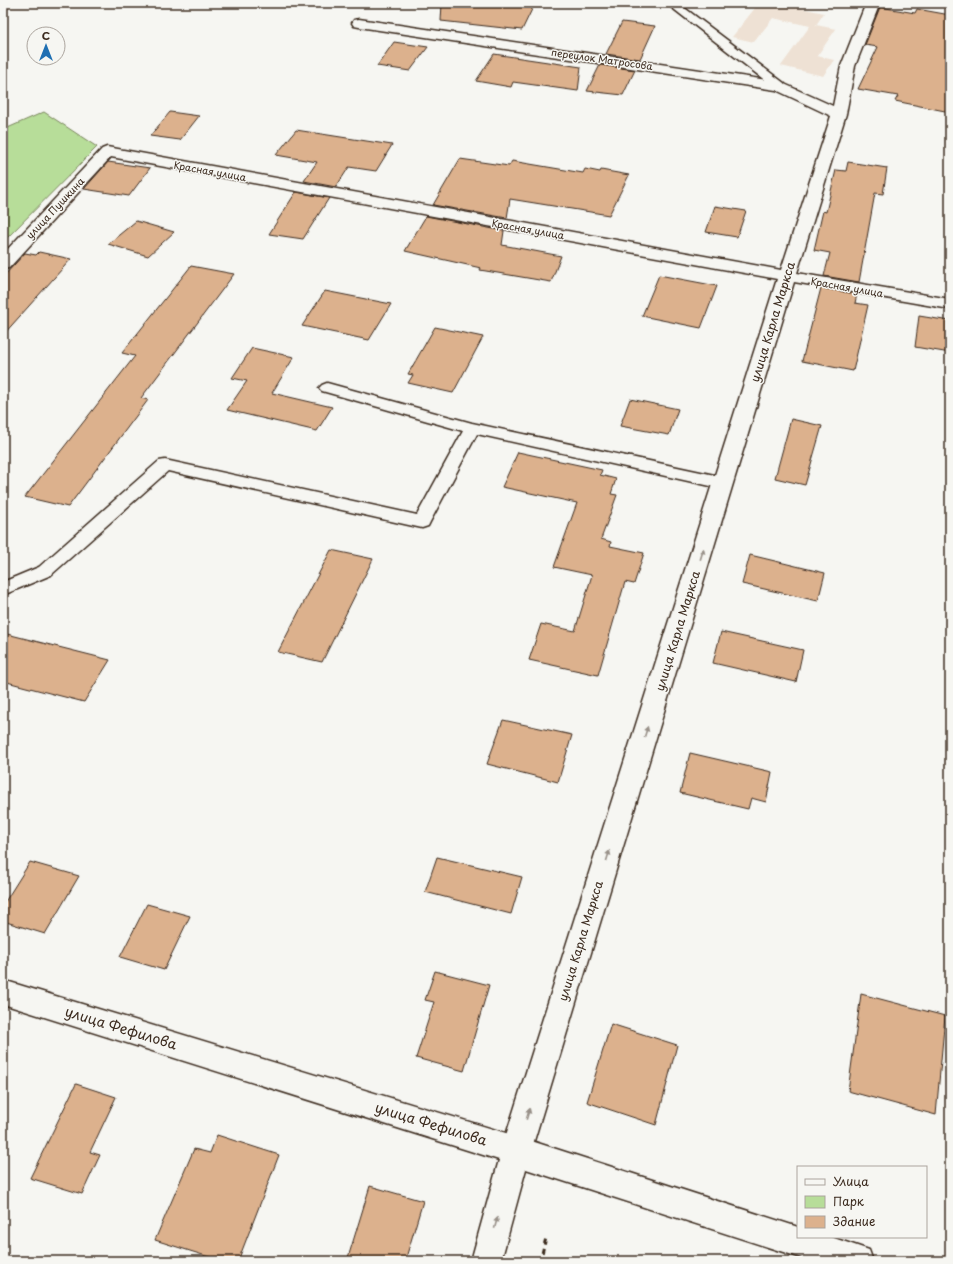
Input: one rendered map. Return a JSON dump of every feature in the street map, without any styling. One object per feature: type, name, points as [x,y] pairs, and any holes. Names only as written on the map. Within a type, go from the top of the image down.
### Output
[{"type":"street","name":"улица Карла Маркса","points":[[486,1261],[516,1151],[787,276],[839,114],[848,66],[873,3]]},
{"type":"street","name":"переулок Матросова","points":[[359,23],[780,86],[839,114]]},
{"type":"street","name":"Красная улица","points":[[107,152],[787,276],[950,304]]},
{"type":"street","name":"улица Пушкина","points":[[3,264],[107,152]]},
{"type":"street","name":"улица Фефилова","points":[[3,992],[516,1151],[858,1261]]},
{"type":"lane","points":[[671,3],[780,86]]},
{"type":"lane","points":[[327,388],[472,428],[724,483]]},
{"type":"lane","points":[[3,589],[44,571],[165,465],[422,522],[472,428]]},
{"type":"path","points":[[540,1261],[546,1238]]},
{"type":"shaded area","points":[[759,3],[777,3],[824,13],[816,25],[836,29],[817,56],[834,60],[823,76],[781,66],[810,26],[773,18],[754,42],[732,37]]},
{"type":"green space","points":[[44,112],[97,147],[3,242],[3,130]]},
{"type":"building","points":[[442,3],[535,3],[522,30],[441,21]]},
{"type":"building","points":[[880,7],[915,13],[917,9],[950,15],[950,112],[895,101],[898,96],[858,89],[878,47],[865,45]]},
{"type":"building","points":[[622,22],[655,26],[640,59],[606,54]]},
{"type":"building","points":[[394,42],[428,47],[410,71],[377,66]]},
{"type":"building","points":[[494,54],[581,67],[578,91],[513,82],[511,87],[476,81]]},
{"type":"building","points":[[600,65],[635,70],[623,95],[587,91]]},
{"type":"building","points":[[170,112],[199,116],[180,140],[150,136]]},
{"type":"building","points":[[296,130],[392,145],[376,171],[349,167],[336,187],[304,181],[317,162],[276,155]]},
{"type":"building","points":[[460,159],[509,166],[512,161],[583,173],[585,169],[629,175],[609,215],[510,199],[507,218],[433,205]]},
{"type":"building","points":[[108,162],[150,168],[129,196],[84,189]]},
{"type":"building","points":[[848,162],[887,168],[883,194],[875,193],[859,282],[824,276],[830,253],[814,250],[823,211],[826,212],[836,170],[846,171]]},
{"type":"building","points":[[296,192],[329,198],[303,239],[269,234]]},
{"type":"building","points":[[715,206],[746,211],[737,237],[706,232]]},
{"type":"building","points":[[426,216],[504,231],[502,245],[561,256],[551,282],[480,270],[481,268],[405,251]]},
{"type":"building","points":[[136,221],[174,232],[148,256],[108,244]]},
{"type":"building","points":[[39,252],[71,259],[3,335],[3,277],[25,253],[36,255]]},
{"type":"building","points":[[191,266],[234,274],[141,398],[148,400],[68,507],[25,497],[135,356],[122,353]]},
{"type":"building","points":[[659,275],[717,286],[701,328],[642,316]]},
{"type":"building","points":[[821,288],[857,294],[855,303],[868,305],[853,371],[802,361]]},
{"type":"building","points":[[325,291],[391,304],[369,340],[302,326]]},
{"type":"building","points":[[919,316],[950,321],[950,353],[915,347]]},
{"type":"building","points":[[435,327],[483,337],[453,393],[408,383],[413,375],[408,374]]},
{"type":"building","points":[[252,348],[294,357],[272,393],[332,407],[317,431],[227,410],[247,381],[232,378]]},
{"type":"building","points":[[630,399],[678,409],[669,435],[620,426]]},
{"type":"building","points":[[791,419],[822,426],[805,485],[775,478]]},
{"type":"building","points":[[518,452],[602,470],[600,475],[616,479],[611,494],[617,495],[601,539],[611,542],[610,546],[644,553],[634,584],[625,582],[598,675],[529,660],[541,624],[575,631],[592,575],[554,567],[577,503],[502,487]]},
{"type":"building","points":[[331,550],[373,559],[322,662],[278,652]]},
{"type":"building","points":[[750,555],[825,573],[818,601],[742,584]]},
{"type":"building","points":[[721,632],[803,650],[796,682],[713,663]]},
{"type":"building","points":[[3,633],[110,660],[84,702],[3,681]]},
{"type":"building","points":[[503,720],[572,735],[558,782],[487,764]]},
{"type":"building","points":[[690,753],[772,772],[766,802],[751,798],[748,809],[680,793]]},
{"type":"building","points":[[437,857],[522,877],[511,914],[425,892]]},
{"type":"building","points":[[30,862],[79,876],[45,934],[3,921],[3,905]]},
{"type":"building","points":[[147,904],[190,916],[164,970],[120,957]]},
{"type":"building","points":[[435,971],[489,985],[464,1071],[416,1058],[434,1002],[425,1000]]},
{"type":"building","points":[[861,994],[945,1016],[936,1115],[848,1091]]},
{"type":"building","points":[[611,1024],[677,1045],[656,1125],[587,1102]]},
{"type":"building","points":[[76,1084],[116,1097],[90,1152],[100,1155],[82,1194],[30,1178]]},
{"type":"building","points":[[217,1135],[279,1155],[238,1261],[222,1261],[155,1240],[194,1149],[210,1153]]},
{"type":"building","points":[[370,1186],[423,1201],[405,1261],[347,1261]]}]
